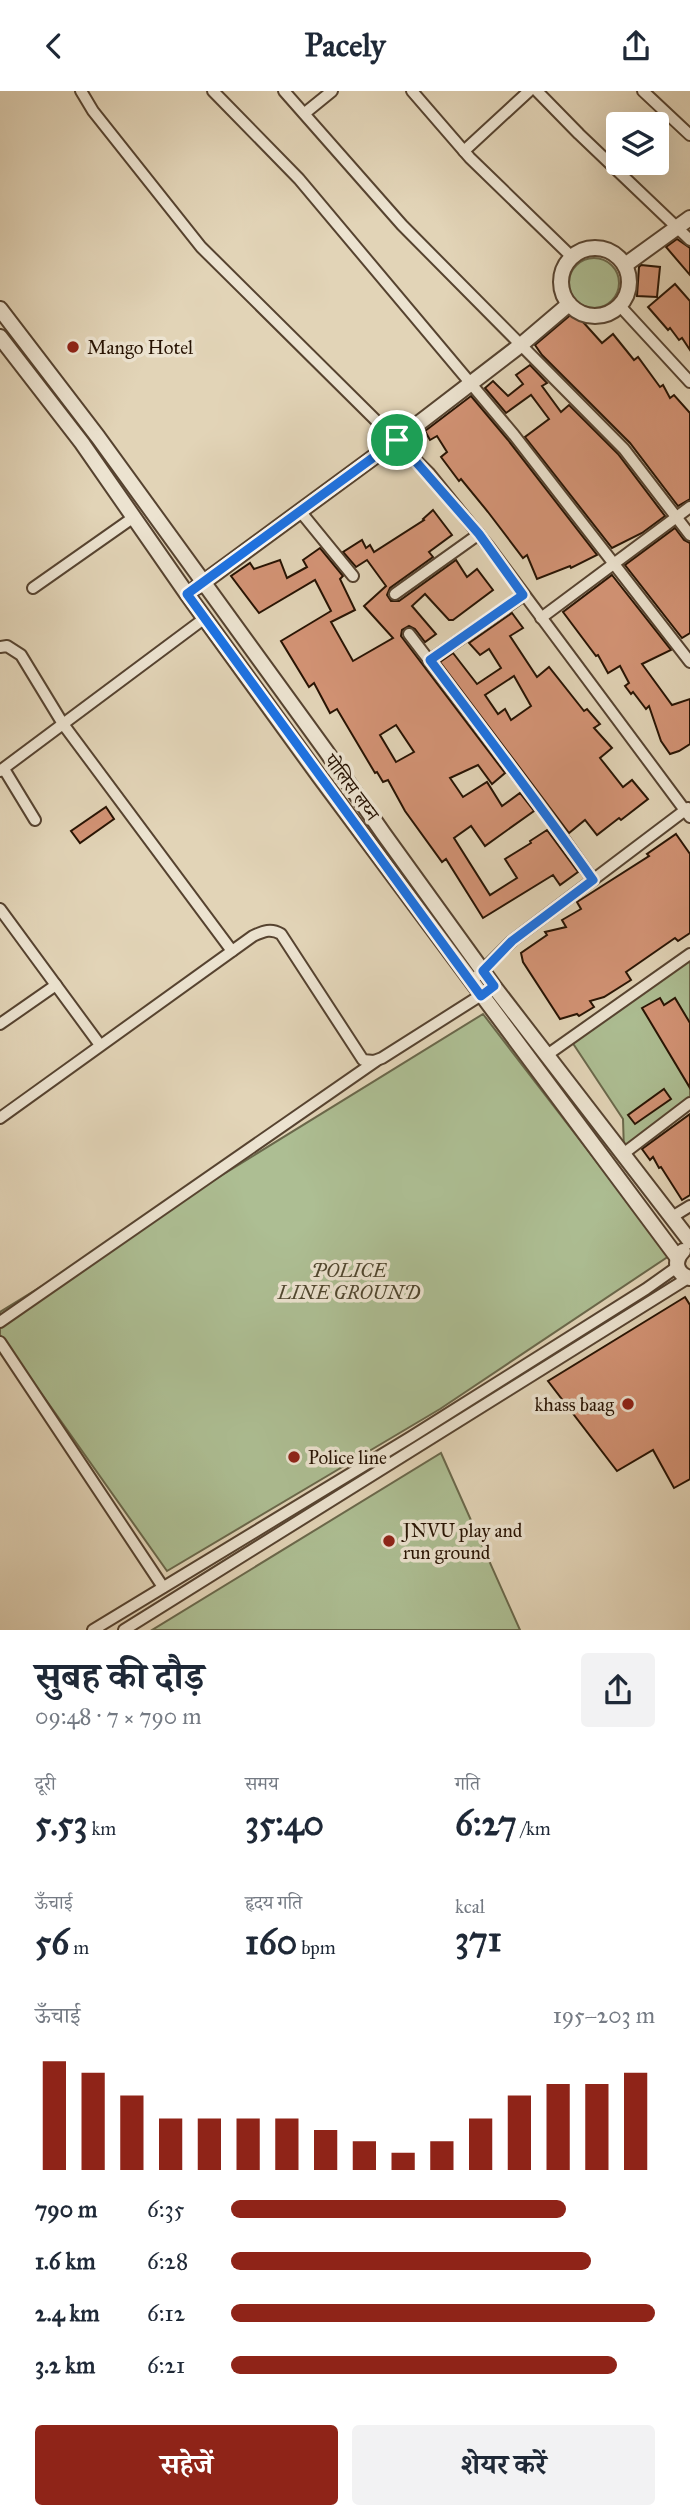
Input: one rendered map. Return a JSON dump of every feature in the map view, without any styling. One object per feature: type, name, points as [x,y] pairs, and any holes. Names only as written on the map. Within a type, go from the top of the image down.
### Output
[{"type":"street","points":[[80,91],[201,247],[397,440],[479,534],[688,811],[512,941],[471,982]]},
{"type":"street","points":[[214,91],[299,179],[470,383],[690,662]]},
{"type":"street","points":[[284,91],[402,225],[624,449],[690,535]]},
{"type":"street","points":[[411,91],[464,151],[572,257]]},
{"type":"street","points":[[464,151],[529,91]]},
{"type":"street","points":[[537,91],[579,134],[684,223],[690,240]]},
{"type":"street","points":[[643,91],[690,135]]},
{"type":"street","points":[[305,113],[326,93]]},
{"type":"street","points":[[625,265],[684,223]]},
{"type":"street","points":[[589,248],[607,250],[625,265],[630,283],[627,297],[617,310],[599,317],[583,315],[569,304],[563,296],[560,282],[563,270],[572,257],[589,248]]},
{"type":"street","points":[[187,594],[397,440],[522,344],[569,304]]},
{"type":"street","points":[[620,306],[690,382]]},
{"type":"street","points":[[0,309],[98,437],[494,986],[690,1241]]},
{"type":"street","name":"पोलिस लय्न","points":[[0,337],[82,443],[187,594],[677,1262],[679,1272],[689,1278]]},
{"type":"street","points":[[541,618],[690,507]]},
{"type":"street","points":[[300,511],[353,576]]},
{"type":"street","points":[[33,588],[134,517]]},
{"type":"street","points":[[395,594],[479,534]]},
{"type":"street","points":[[430,660],[523,595]]},
{"type":"street","points":[[35,820],[2,770],[205,618]]},
{"type":"street","points":[[409,634],[593,880]]},
{"type":"street","points":[[0,647],[7,646],[21,655],[63,724],[232,951]]},
{"type":"street","points":[[0,909],[100,1045]]},
{"type":"street","points":[[0,932],[11,923]]},
{"type":"street","points":[[0,1118],[253,936],[266,930],[281,934],[363,1060],[374,1061],[382,1058]]},
{"type":"street","points":[[547,1055],[690,954]]},
{"type":"street","points":[[0,1024],[56,985]]},
{"type":"street","points":[[0,1322],[382,1058],[494,986]]},
{"type":"street","points":[[623,1154],[690,1103]]},
{"type":"street","points":[[672,1217],[690,1206]]},
{"type":"street","points":[[93,1630],[422,1430],[646,1289],[677,1262],[684,1249],[690,1247]]},
{"type":"street","points":[[124,1630],[689,1278]]},
{"type":"street","points":[[0,1342],[163,1587]]},
{"type":"green space","points":[[594,258],[611,266],[619,283],[611,300],[594,308],[577,300],[569,283],[577,266]]},
{"type":"green space","points":[[690,954],[690,1102],[624,1151],[623,1119],[572,1042]]},
{"type":"green space","name":"POLICE LINE GROUND","points":[[483,1014],[669,1256],[440,1409],[167,1571],[0,1335],[0,1312]]},
{"type":"green space","name":"JNVU play and run ground","points":[[441,1453],[520,1630],[152,1630]]},
{"type":"building","points":[[677,239],[690,248],[690,275],[666,247]]},
{"type":"building","points":[[641,265],[660,267],[657,297],[637,296]]},
{"type":"building","points":[[675,284],[690,301],[690,350],[682,338],[679,340],[670,328],[668,330],[648,307]]},
{"type":"building","points":[[574,312],[602,343],[613,334],[634,360],[638,357],[660,387],[663,385],[670,398],[674,395],[690,413],[690,499],[678,506],[630,443],[535,345]]},
{"type":"building","points":[[530,365],[547,383],[542,386],[561,412],[569,405],[618,454],[665,516],[642,533],[612,548],[525,437],[549,419],[531,395],[506,413],[485,388],[493,381],[508,396],[523,384],[516,375]]},
{"type":"building","points":[[471,396],[597,555],[571,568],[570,566],[537,579],[527,555],[523,558],[461,479],[459,481],[441,457],[447,452],[437,436],[430,440],[425,431]]},
{"type":"building","points":[[433,510],[452,535],[429,552],[433,557],[390,588],[387,595],[391,601],[399,601],[456,560],[467,577],[477,569],[493,590],[453,620],[449,620],[425,594],[412,606],[436,634],[425,642],[415,629],[409,626],[402,630],[401,636],[505,773],[492,784],[478,765],[450,778],[463,797],[487,782],[502,806],[520,793],[534,811],[485,846],[471,826],[454,838],[490,895],[517,878],[505,859],[547,830],[578,872],[560,885],[553,875],[483,918],[446,859],[442,862],[405,811],[388,780],[383,782],[377,772],[375,773],[337,709],[330,713],[314,683],[309,687],[281,641],[331,611],[315,580],[259,613],[231,576],[250,563],[254,569],[280,560],[287,578],[307,567],[303,560],[320,548],[343,576],[340,579],[355,610],[331,622],[353,661],[393,638],[364,606],[386,586],[367,560],[356,567],[343,552],[362,540],[366,548],[370,545],[374,552]],"holes":[[[396,725],[414,752],[396,762],[380,735]]]},
{"type":"building","points":[[675,528],[684,540],[690,543],[690,633],[682,638],[625,565]]},
{"type":"building","points":[[612,575],[671,650],[642,664],[672,705],[690,699],[690,744],[679,751],[670,754],[661,741],[649,706],[646,709],[625,686],[629,683],[620,666],[608,673],[598,655],[596,656],[563,612]]},
{"type":"building","points":[[512,613],[523,628],[510,636],[537,677],[549,667],[584,711],[587,709],[600,724],[594,728],[612,748],[600,758],[623,787],[632,780],[648,799],[597,835],[585,820],[569,833],[440,662],[453,653],[477,684],[501,668],[489,649],[480,655],[469,643]],"holes":[[[514,676],[531,706],[511,720],[505,709],[498,714],[485,695]]]},
{"type":"building","points":[[106,807],[114,819],[80,843],[71,831]]},
{"type":"building","points":[[676,834],[690,854],[690,933],[678,941],[675,938],[626,972],[631,980],[604,997],[590,1001],[594,1007],[579,1016],[577,1014],[560,1019],[523,962],[521,953],[547,935],[545,932],[566,927],[562,920],[581,909],[577,902],[649,856],[647,854]]},
{"type":"building","points":[[660,998],[664,1005],[675,998],[690,1023],[690,1088],[642,1008]]},
{"type":"building","points":[[664,1089],[671,1099],[635,1124],[628,1115]]},
{"type":"building","points":[[690,1114],[690,1195],[682,1200],[661,1167],[659,1168],[653,1157],[650,1160],[642,1149]]},
{"type":"building","name":"khass baag","points":[[685,1297],[690,1305],[690,1479],[674,1488],[653,1450],[617,1471],[548,1381]]},
{"type":"place","name":"Mango Hotel","points":[[73,347]]},
{"type":"place","name":"khass baag","points":[[628,1404]]},
{"type":"place","name":"Police line","points":[[294,1457]]},
{"type":"place","name":"JNVU play and run ground","points":[[389,1541]]},
{"type":"route","points":[[397,440],[429,473],[479,534],[523,595],[430,660],[593,880],[512,941],[483,971],[494,986],[481,996],[187,594],[397,440]]}]
